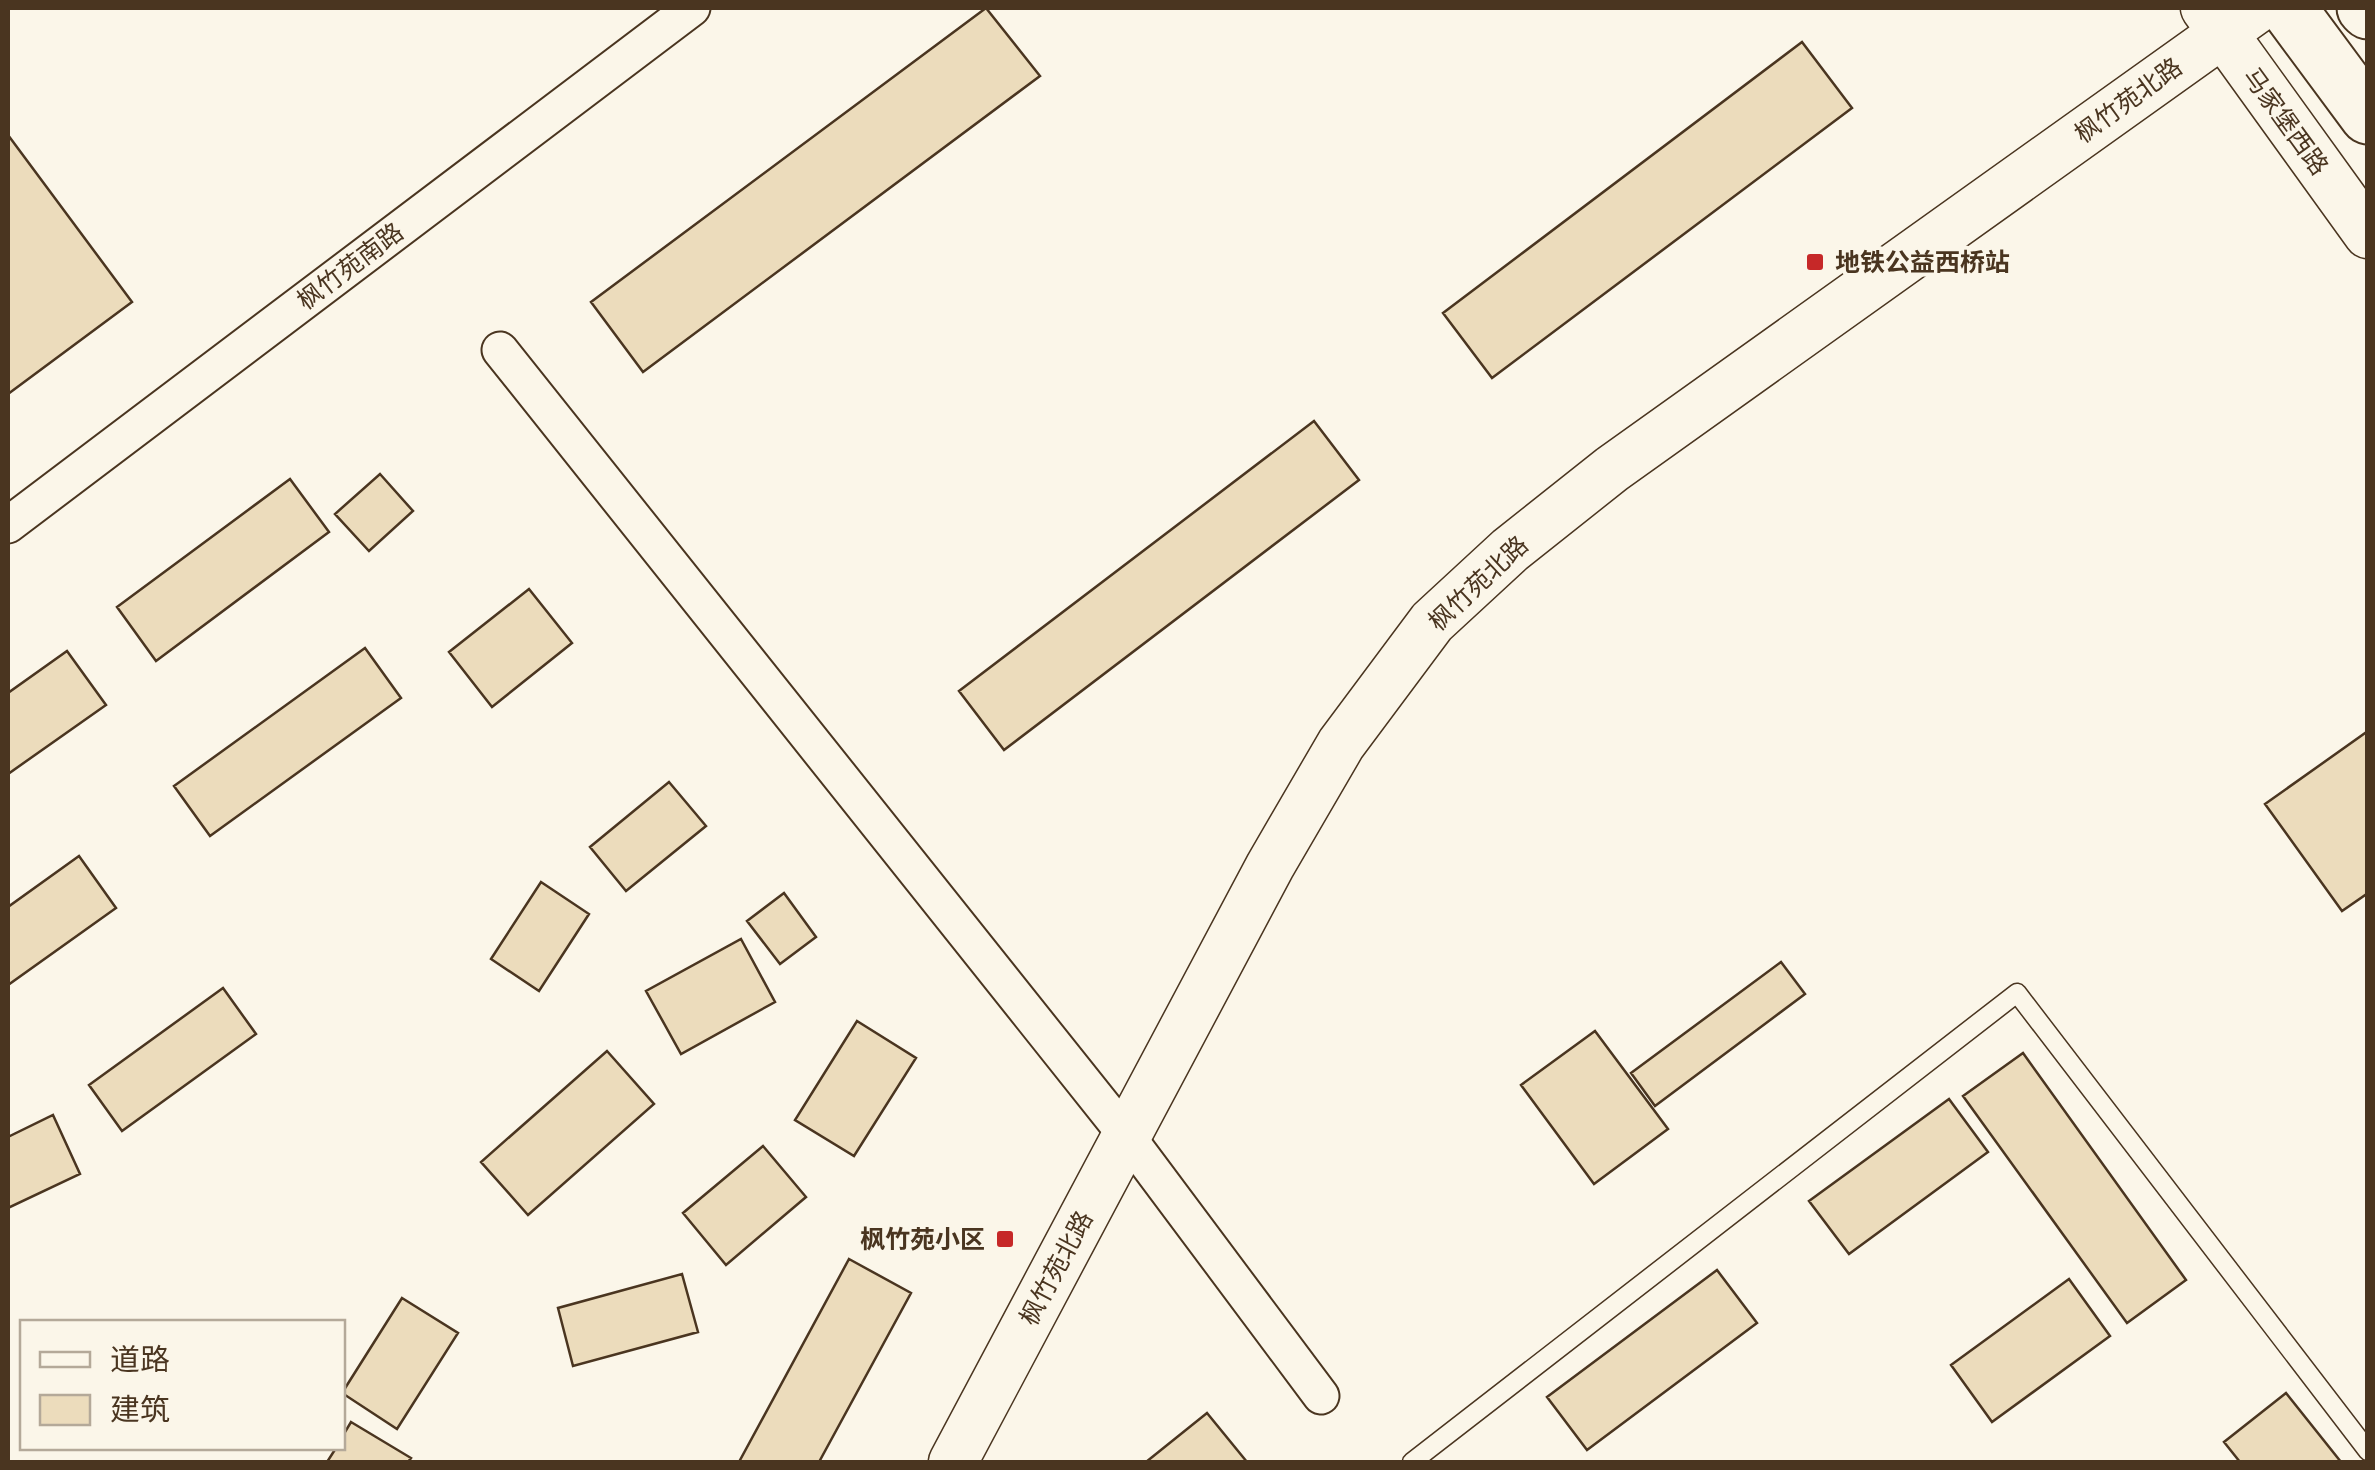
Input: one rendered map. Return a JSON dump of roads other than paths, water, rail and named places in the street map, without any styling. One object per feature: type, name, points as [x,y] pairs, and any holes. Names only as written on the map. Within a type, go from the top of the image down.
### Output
[{"type":"main road","points":[[2288,8],[2368,116]]},
{"type":"street","name":"枫竹苑南路","points":[[8,524],[692,8]]},
{"type":"street","name":"马家堡西路","points":[[2229,16],[2368,234]]},
{"type":"street","name":"枫竹苑北路","points":[[953,1462],[1126,1134],[1341,744],[1432,622],[1510,550],[1612,468],[2229,16]]},
{"type":"street","points":[[500,350],[1126,1134],[1321,1396]]},
{"type":"lane","points":[[1412,1462],[2017,993],[2368,1451]]},
{"type":"place","name":"地铁公益西桥站","points":[[1815,262]]},
{"type":"place","name":"枫竹苑小区","points":[[1005,1239]]}]
